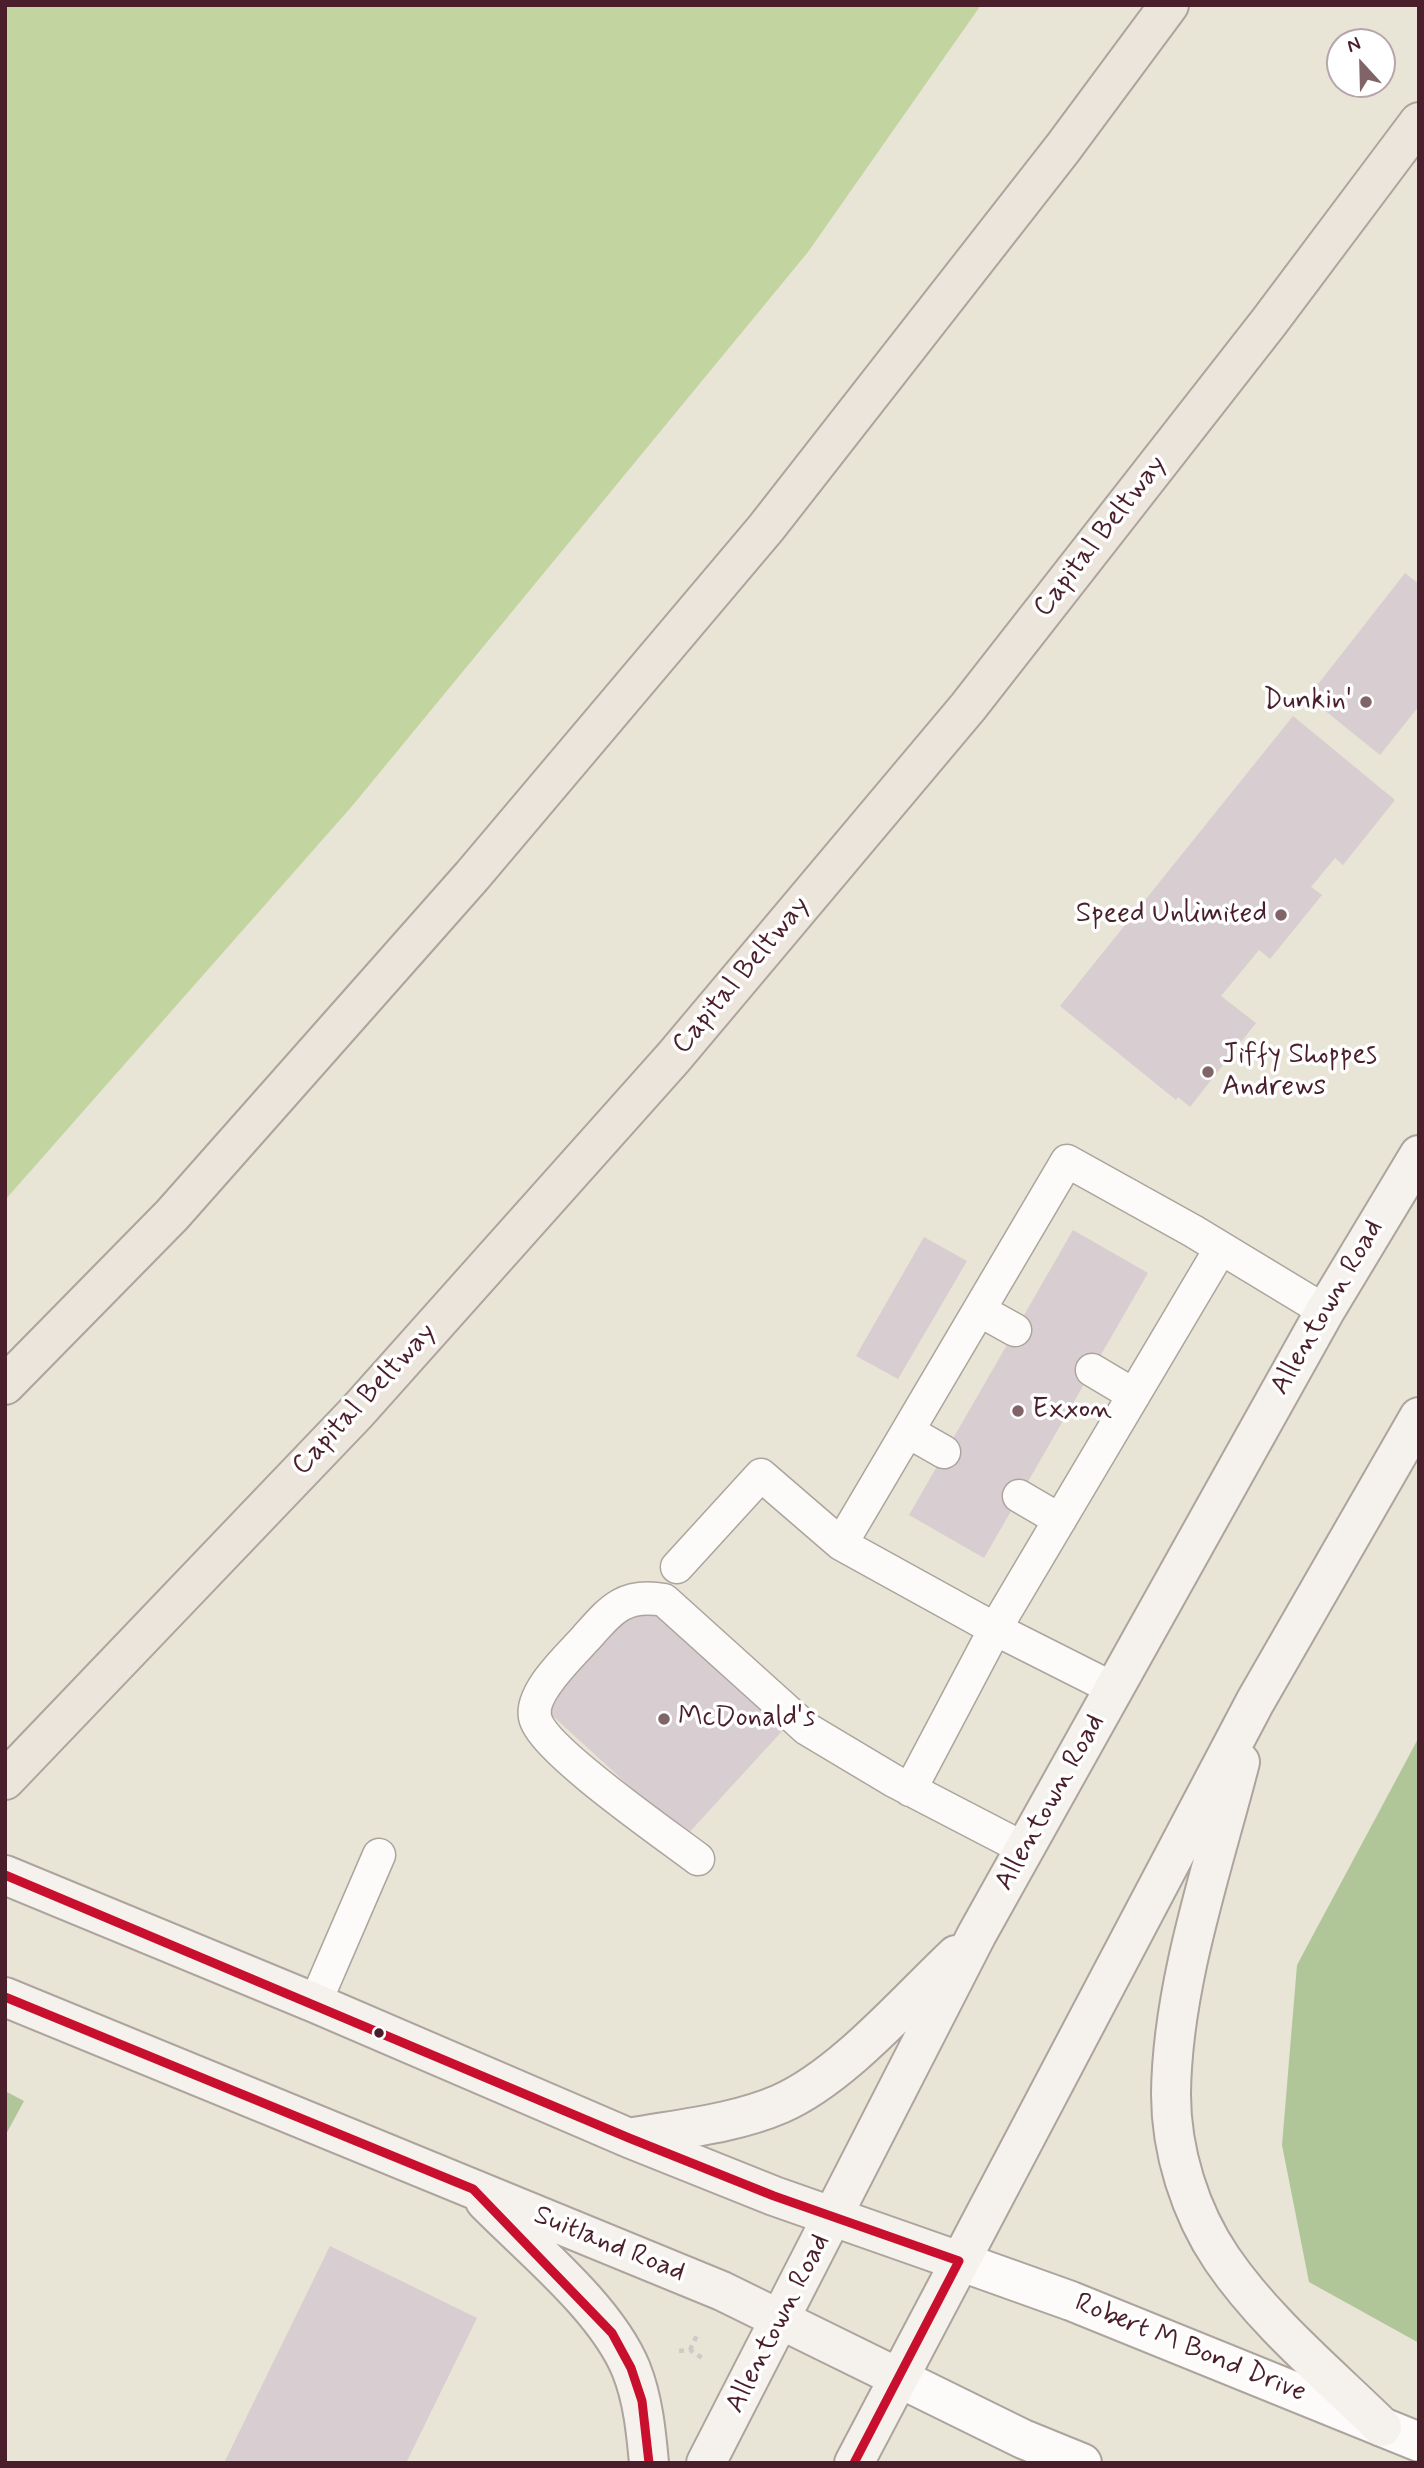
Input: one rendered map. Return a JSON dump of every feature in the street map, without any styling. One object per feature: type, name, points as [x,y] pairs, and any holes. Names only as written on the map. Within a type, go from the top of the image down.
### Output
[{"type":"highway","points":[[5,1385],[190,1195],[472,876],[766,528],[1063,148],[1169,5]]},
{"type":"highway","name":"Capital Beltway","points":[[9,1776],[357,1412],[673,1058],[968,707],[1269,323],[1419,122]]},
{"type":"main road","name":"Allentown Road","points":[[706,2463],[978,1934],[1325,1311],[1419,1155]]},
{"type":"main road","points":[[854,2463],[1255,1702],[1419,1417]]},
{"type":"main road","points":[[1255,1702],[1183,1993],[1171,2094],[1175,2136],[1185,2181],[1221,2257],[1271,2318],[1382,2427]]},
{"type":"main road","points":[[5,1875],[315,2003],[629,2138],[834,2217],[959,2261]]},
{"type":"main road","points":[[629,2138],[741,2115],[780,2104],[808,2088],[835,2069],[978,1934]]},
{"type":"main road","name":"Suitland Road","points":[[5,1997],[722,2291],[897,2377]]},
{"type":"main road","points":[[473,2189],[612,2333],[631,2368],[642,2401],[649,2463]]},
{"type":"street","name":"Robert M Bond Drive","points":[[959,2261],[1071,2301],[1419,2442]]},
{"type":"street","points":[[897,2377],[1023,2439],[1082,2463]]},
{"type":"lane","points":[[841,1544],[1067,1161],[1221,1248],[1325,1311]]},
{"type":"lane","points":[[902,1786],[1221,1248]]},
{"type":"lane","points":[[979,1310],[1015,1330]]},
{"type":"lane","points":[[1091,1370],[1133,1395]]},
{"type":"lane","points":[[909,1432],[944,1452]]},
{"type":"lane","points":[[677,1567],[761,1475],[841,1544],[995,1629],[1114,1689]]},
{"type":"lane","points":[[1019,1496],[1060,1520]]},
{"type":"lane","points":[[698,1859],[654,1828],[576,1763],[544,1734],[535,1717],[537,1697],[561,1664],[621,1602],[642,1596],[664,1600],[807,1729],[902,1786],[1025,1849]]},
{"type":"lane","points":[[315,2003],[379,1856]]},
{"type":"path","points":[[690,2350],[701,2328]]},
{"type":"path","points":[[674,2352],[690,2350],[702,2358]]},
{"type":"green space","points":[[5,5],[981,5],[808,252],[353,805],[5,1200]]},
{"type":"green space","points":[[1419,1737],[1419,2343],[1309,2282],[1282,2145],[1297,1965]]},
{"type":"green space","points":[[5,2091],[24,2101],[5,2136]]},
{"type":"building","points":[[1405,573],[1419,584],[1419,706],[1380,755],[1308,697]]},
{"type":"building","points":[[1293,716],[1395,800],[1343,865],[1335,858],[1311,887],[1322,895],[1270,959],[1259,950],[1221,996],[1256,1023],[1190,1107],[1178,1097],[1176,1100],[1060,1006]]},
{"type":"building","name":"Exxon","points":[[1073,1230],[1148,1273],[984,1558],[909,1515]]},
{"type":"building","points":[[924,1237],[967,1261],[898,1379],[856,1356]]},
{"type":"building","name":"McDonald's","points":[[644,1599],[784,1729],[685,1837],[544,1708]]},
{"type":"building","points":[[330,2246],[477,2318],[406,2463],[224,2463]]},
{"type":"transit line","points":[[5,1875],[629,2138],[774,2196],[959,2261],[854,2463]]},
{"type":"transit line","points":[[5,1997],[473,2189],[612,2333],[631,2368],[642,2401],[649,2463]]},
{"type":"place","name":"Dunkin'","points":[[1366,702]]},
{"type":"place","name":"Speed Unlimited","points":[[1281,915]]},
{"type":"place","name":"Jiffy Shoppes Andrews","points":[[1208,1072]]},
{"type":"place","name":"Exxon","points":[[1018,1411]]},
{"type":"place","name":"McDonald's","points":[[664,1719]]}]
